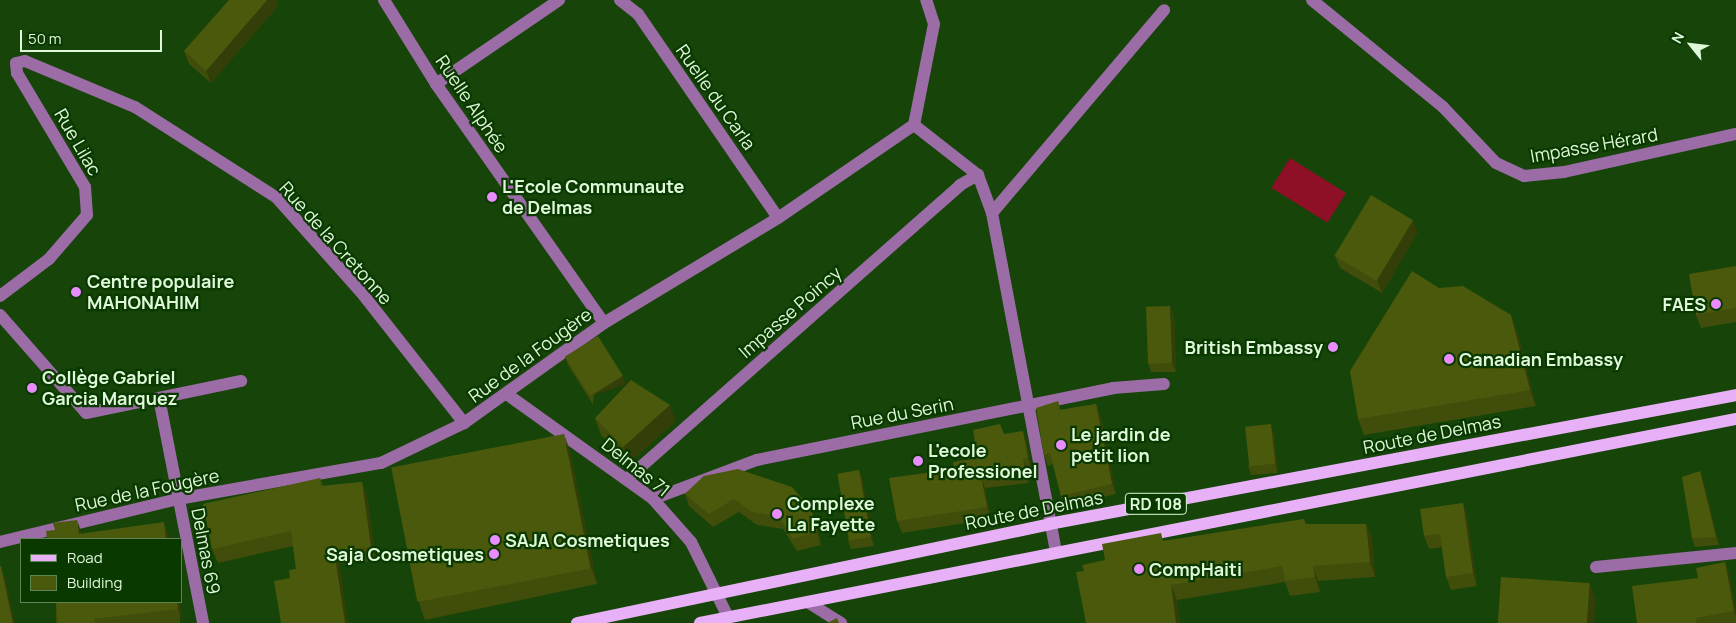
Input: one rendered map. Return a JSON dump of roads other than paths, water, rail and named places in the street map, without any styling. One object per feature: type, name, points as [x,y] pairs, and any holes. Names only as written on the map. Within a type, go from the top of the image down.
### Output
[{"type":"main road","name":"Route de Delmas","points":[[577,623],[1049,524],[1736,395]]},
{"type":"main road","name":"RD 108","points":[[700,623],[1736,419]]},
{"type":"street","name":"Ruelle Alphée","points":[[384,0],[436,84],[604,323]]},
{"type":"street","points":[[436,84],[559,0]]},
{"type":"street","name":"Ruelle du Carla","points":[[620,0],[638,14],[778,218]]},
{"type":"street","points":[[926,0],[934,24],[914,125],[978,175],[992,213],[1025,407],[1056,552]]},
{"type":"street","name":"Impasse Hérard","points":[[1312,0],[1443,107],[1496,163],[1524,176],[1564,172],[1736,134]]},
{"type":"street","points":[[992,213],[1164,10]]},
{"type":"street","name":"Rue de la Cretonne","points":[[16,63],[25,60],[70,77],[135,107],[276,197],[361,292],[464,423]]},
{"type":"street","name":"Rue Lilac","points":[[0,296],[49,259],[87,215],[85,187],[17,73],[16,63]]},
{"type":"street","name":"Rue de la Fougère","points":[[0,542],[178,499],[381,463],[464,423],[508,395],[604,323],[778,218],[914,125]]},
{"type":"street","name":"Impasse Poincy","points":[[627,479],[960,184],[978,175]]},
{"type":"street","points":[[0,315],[86,413],[241,381]]},
{"type":"street","name":"Rue du Serin","points":[[652,499],[757,460],[1113,388],[1164,384]]},
{"type":"street","name":"Delmas 71","points":[[508,395],[627,479],[652,499],[691,542],[728,617]]},
{"type":"street","name":"Delmas 69","points":[[159,398],[203,623]]},
{"type":"street","points":[[1596,568],[1736,553]]},
{"type":"street","points":[[809,603],[841,623]]},
{"type":"place","name":"L'Ecole Communaute de Delmas","points":[[492,197]]},
{"type":"place","name":"Centre populaire MAHONAHIM","points":[[76,292]]},
{"type":"place","name":"FAES","points":[[1716,304]]},
{"type":"place","name":"British Embassy","points":[[1333,347]]},
{"type":"place","name":"Canadian Embassy","points":[[1449,359]]},
{"type":"place","name":"Collège Gabriel Garcia Marquez","points":[[32,388]]},
{"type":"place","name":"Le jardin de petit lion","points":[[1061,445]]},
{"type":"place","name":"L'ecole Professionel","points":[[918,461]]},
{"type":"place","name":"Complexe La Fayette","points":[[777,514]]},
{"type":"place","name":"SAJA Cosmetiques","points":[[495,540]]},
{"type":"place","name":"Saja Cosmetiques","points":[[494,554]]},
{"type":"place","name":"CompHaiti","points":[[1139,569]]}]
